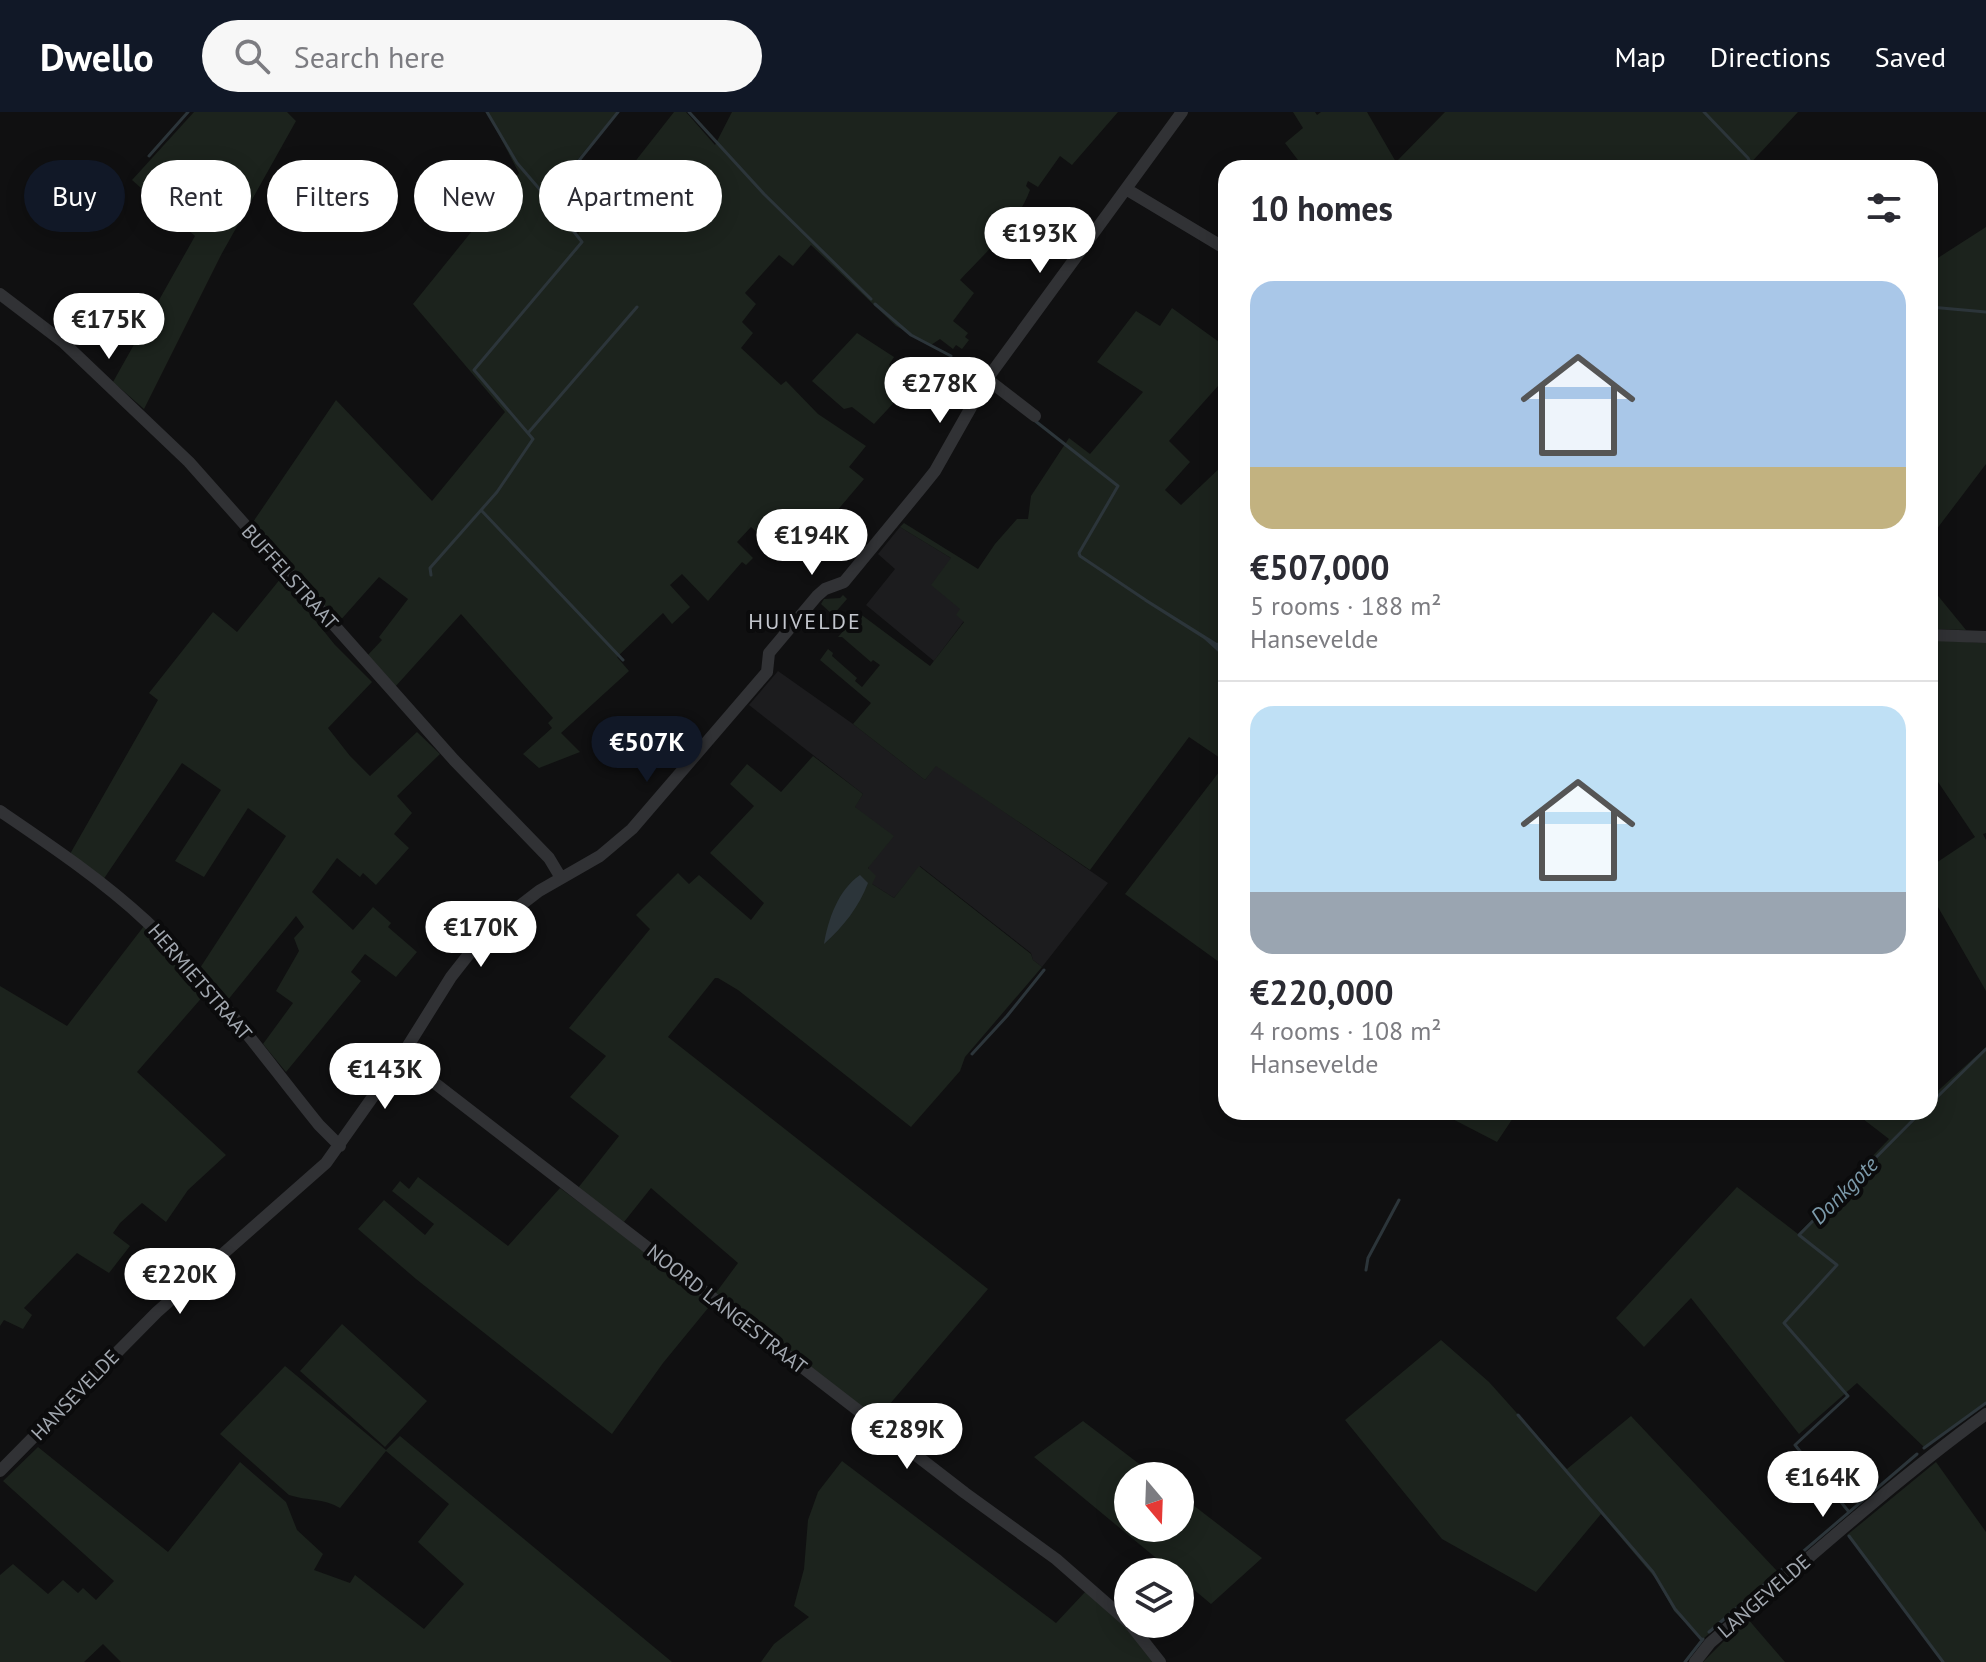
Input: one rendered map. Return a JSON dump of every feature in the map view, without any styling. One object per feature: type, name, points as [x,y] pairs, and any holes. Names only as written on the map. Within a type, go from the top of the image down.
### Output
[{"type":"street","points":[[1035,416],[987,379],[1182,112]]},
{"type":"street","points":[[1126,189],[1218,244]]},
{"type":"street","name":"BUFFELSTRAAT","points":[[0,294],[63,342],[189,462],[454,760],[549,858],[561,878]]},
{"type":"street","name":"HANSEVELDE","points":[[0,1471],[130,1338],[313,1177],[340,1146],[451,977],[476,945],[513,911],[600,856],[632,829],[767,672],[769,653],[817,596],[825,589],[844,582],[905,510],[935,471],[987,379]]},
{"type":"street","points":[[1938,635],[1986,637]]},
{"type":"street","name":"HERMIETSTRAAT","points":[[0,811],[45,841],[152,926],[195,971],[319,1125],[340,1146]]},
{"type":"street","name":"NOORD LANGESTRAAT","points":[[401,1057],[965,1493],[1056,1559],[1114,1610]]},
{"type":"street","name":"LANGEVELDE","points":[[1695,1662],[1710,1643],[1837,1531],[1926,1458],[1986,1414]]},
{"type":"street","name":"NOORD LANGESTRAAT","points":[[1141,1638],[1160,1662]]},
{"type":"shaded area","points":[[194,112],[287,112],[296,121],[274,160],[267,160],[267,173],[251,201],[251,160],[150,160]]},
{"type":"shaded area","points":[[487,112],[617,112],[577,160],[539,160],[539,232],[722,232],[722,160],[636,160],[674,112],[686,112],[715,145],[732,112],[1118,112],[1072,165],[1060,156],[1038,187],[1028,181],[1026,186],[1030,190],[1017,215],[960,280],[974,293],[953,321],[968,333],[965,337],[969,340],[962,349],[956,345],[953,349],[940,339],[931,345],[896,326],[811,245],[793,266],[779,255],[745,293],[756,304],[742,322],[753,333],[741,348],[781,385],[786,381],[818,414],[866,446],[849,467],[864,479],[819,532],[798,514],[781,536],[768,542],[751,527],[737,542],[753,558],[746,565],[742,562],[708,601],[682,574],[670,585],[690,607],[672,624],[663,613],[617,657],[629,671],[561,733],[580,752],[539,768],[523,754],[552,728],[548,723],[553,718],[461,614],[395,687],[366,657],[382,640],[379,637],[408,599],[379,577],[338,623],[251,525],[336,400],[432,501],[505,412],[413,304],[471,232],[523,232],[523,160],[512,160]]},
{"type":"shaded area","points":[[1293,112],[1315,112],[1317,115],[1321,112],[1367,112],[1395,160],[1298,160],[1285,143],[1303,128]]},
{"type":"shaded area","points":[[1445,112],[1798,112],[1753,160],[1398,160]]},
{"type":"shaded area","points":[[141,170],[141,188],[132,180]]},
{"type":"shaded area","points":[[1986,227],[1986,464],[1938,527],[1938,258]]},
{"type":"shaded area","points":[[190,232],[234,232],[144,409],[113,382],[195,236]]},
{"type":"shaded area","points":[[1172,308],[1218,341],[1218,386],[1169,441],[1190,462],[1165,490],[1181,505],[1218,470],[1218,757],[1189,737],[1090,870],[936,766],[925,780],[853,724],[871,703],[820,660],[828,649],[862,687],[880,665],[873,660],[871,662],[842,637],[838,637],[859,613],[930,666],[964,622],[956,615],[960,609],[931,585],[951,558],[900,527],[904,523],[978,569],[1017,519],[1028,519],[1031,496],[1069,438],[1090,454],[1143,392],[1097,362],[1136,311],[1160,326]]},
{"type":"shaded area","points":[[857,333],[894,357],[889,365],[913,382],[874,424],[852,407],[844,409],[812,381]]},
{"type":"shaded area","points":[[900,527],[951,558],[964,621],[934,661],[866,605],[895,569],[878,554]]},
{"type":"shaded area","points":[[281,578],[335,645],[372,682],[328,728],[350,756],[370,776],[417,732],[440,754],[397,796],[412,813],[394,834],[409,848],[376,885],[363,873],[360,877],[337,858],[312,892],[353,930],[373,907],[391,923],[388,927],[417,952],[396,977],[365,954],[351,972],[361,981],[286,1072],[263,1044],[293,1003],[276,991],[299,951],[294,938],[304,927],[296,916],[227,1001],[200,968],[286,836],[248,808],[204,877],[175,861],[221,790],[182,763],[103,880],[70,854],[158,700],[149,693],[213,612],[237,632]]},
{"type":"shaded area","points":[[843,595],[847,599],[833,615],[821,604],[824,599]]},
{"type":"shaded area","points":[[1938,596],[1966,630],[1938,629]]},
{"type":"shaded area","points":[[1145,598],[1218,642],[1218,652],[1204,639],[1144,601]]},
{"type":"shaded area","points":[[1938,640],[1986,643],[1986,833],[1983,834],[1986,840],[1986,991],[1938,907],[1938,862],[1975,837],[1938,782]]},
{"type":"shaded area","points":[[778,671],[925,780],[936,765],[1108,883],[1042,967],[1033,960],[1031,953],[920,866],[894,898],[872,884],[855,806],[863,794],[749,705]]},
{"type":"shaded area","points":[[813,756],[863,794],[855,807],[894,836],[868,868],[876,876],[872,884],[894,898],[919,866],[1031,954],[1042,967],[965,1057],[960,1071],[911,1127],[738,990],[718,978],[668,1037],[988,1289],[877,1419],[715,1294],[738,1263],[651,1188],[624,1222],[578,1188],[619,1136],[570,1097],[606,1056],[569,1028],[650,929],[636,915],[678,873],[689,884],[699,875],[751,920],[764,903],[710,853],[754,806],[730,784],[747,764],[781,792]]},
{"type":"shaded area","points":[[1218,773],[1218,961],[1125,894]]},
{"type":"shaded area","points":[[860,875],[868,883],[860,900],[844,924],[824,944],[835,906],[852,881]]},
{"type":"shaded area","points":[[144,926],[205,994],[137,1072],[226,1155],[188,1190],[166,1222],[142,1203],[120,1223],[113,1233],[130,1246],[109,1273],[77,1253],[24,1308],[32,1315],[23,1329],[4,1320],[0,1326],[0,986],[67,1026]]},
{"type":"shaded area","points":[[1986,1047],[1986,1403],[1925,1448],[1857,1383],[1799,1434],[1691,1298],[1644,1347],[1616,1318],[1737,1187],[1798,1234],[1889,1139],[1864,1120],[1938,1120],[1938,1091]]},
{"type":"shaded area","points":[[1454,1120],[1512,1120],[1497,1142]]},
{"type":"shaded area","points":[[418,1177],[508,1246],[560,1188],[713,1302],[663,1363],[612,1434],[416,1279],[358,1229],[384,1200],[425,1235],[434,1224],[392,1191],[400,1181],[409,1189]]},
{"type":"shaded area","points":[[342,1324],[427,1401],[385,1447],[300,1371]]},
{"type":"shaded area","points":[[1441,1340],[1489,1382],[1567,1469],[1631,1416],[1778,1572],[1702,1640],[1674,1611],[1656,1579],[1601,1514],[1536,1592],[1442,1539],[1345,1420]]},
{"type":"shaded area","points":[[285,1366],[386,1450],[400,1436],[672,1662],[121,1662],[103,1644],[84,1662],[0,1662],[0,1575],[13,1564],[48,1594],[63,1580],[78,1593],[83,1588],[96,1600],[114,1581],[3,1481],[38,1447],[168,1552],[240,1462],[286,1502],[297,1530],[323,1554],[314,1570],[350,1583],[355,1575],[424,1629],[464,1584],[418,1542],[449,1504],[386,1451],[340,1508],[289,1495],[220,1434]]},
{"type":"shaded area","points":[[1083,1421],[1137,1462],[1114,1462],[1114,1523],[1034,1457]]},
{"type":"shaded area","points":[[842,1461],[1056,1623],[1086,1591],[1114,1616],[1114,1638],[1135,1638],[1156,1662],[761,1662],[774,1644],[809,1617],[794,1606],[804,1569],[808,1520],[818,1492]]},
{"type":"shaded area","points":[[1936,1462],[1986,1532],[1986,1662],[1944,1662],[1847,1535]]},
{"type":"shaded area","points":[[1194,1506],[1262,1558],[1211,1604],[1194,1590],[1194,1558],[1156,1558],[1137,1542],[1194,1542]]},
{"type":"shaded area","points":[[1747,1618],[1785,1662],[1703,1662]]},
{"type":"waterway","points":[[149,156],[188,112]]},
{"type":"waterway","points":[[487,112],[517,163],[539,189]]},
{"type":"waterway","points":[[431,575],[430,568],[497,492],[533,439],[474,370],[582,242],[548,199],[618,112]]},
{"type":"waterway","points":[[689,112],[764,194],[871,299]]},
{"type":"waterway","name":"Donkgote","points":[[1704,112],[1749,160]]},
{"type":"waterway","points":[[875,304],[911,335],[951,356]]},
{"type":"waterway","points":[[528,433],[637,307]]},
{"type":"waterway","name":"Donkgote","points":[[1938,308],[1986,312]]},
{"type":"waterway","points":[[1034,420],[1118,486],[1079,553],[1144,599]]},
{"type":"waterway","points":[[481,510],[623,660]]},
{"type":"waterway","points":[[972,1054],[1044,970]]},
{"type":"waterway","name":"Donkgote","points":[[1938,1096],[1986,1049]]},
{"type":"waterway","name":"Donkgote","points":[[1849,1512],[1795,1445],[1848,1396],[1784,1323],[1837,1265],[1799,1235],[1913,1120]]},
{"type":"waterway","points":[[1366,1270],[1368,1258],[1399,1200]]},
{"type":"waterway","points":[[1924,1448],[1986,1403]]},
{"type":"waterway","points":[[1518,1415],[1653,1572],[1675,1609],[1702,1640]]},
{"type":"waterway","points":[[1709,1632],[1917,1454]]},
{"type":"waterway","points":[[1849,1536],[1943,1662]]},
{"type":"waterway","points":[[1685,1662],[1703,1639]]},
{"type":"district","name":"HUIVELDE","points":[[805,621]]}]
